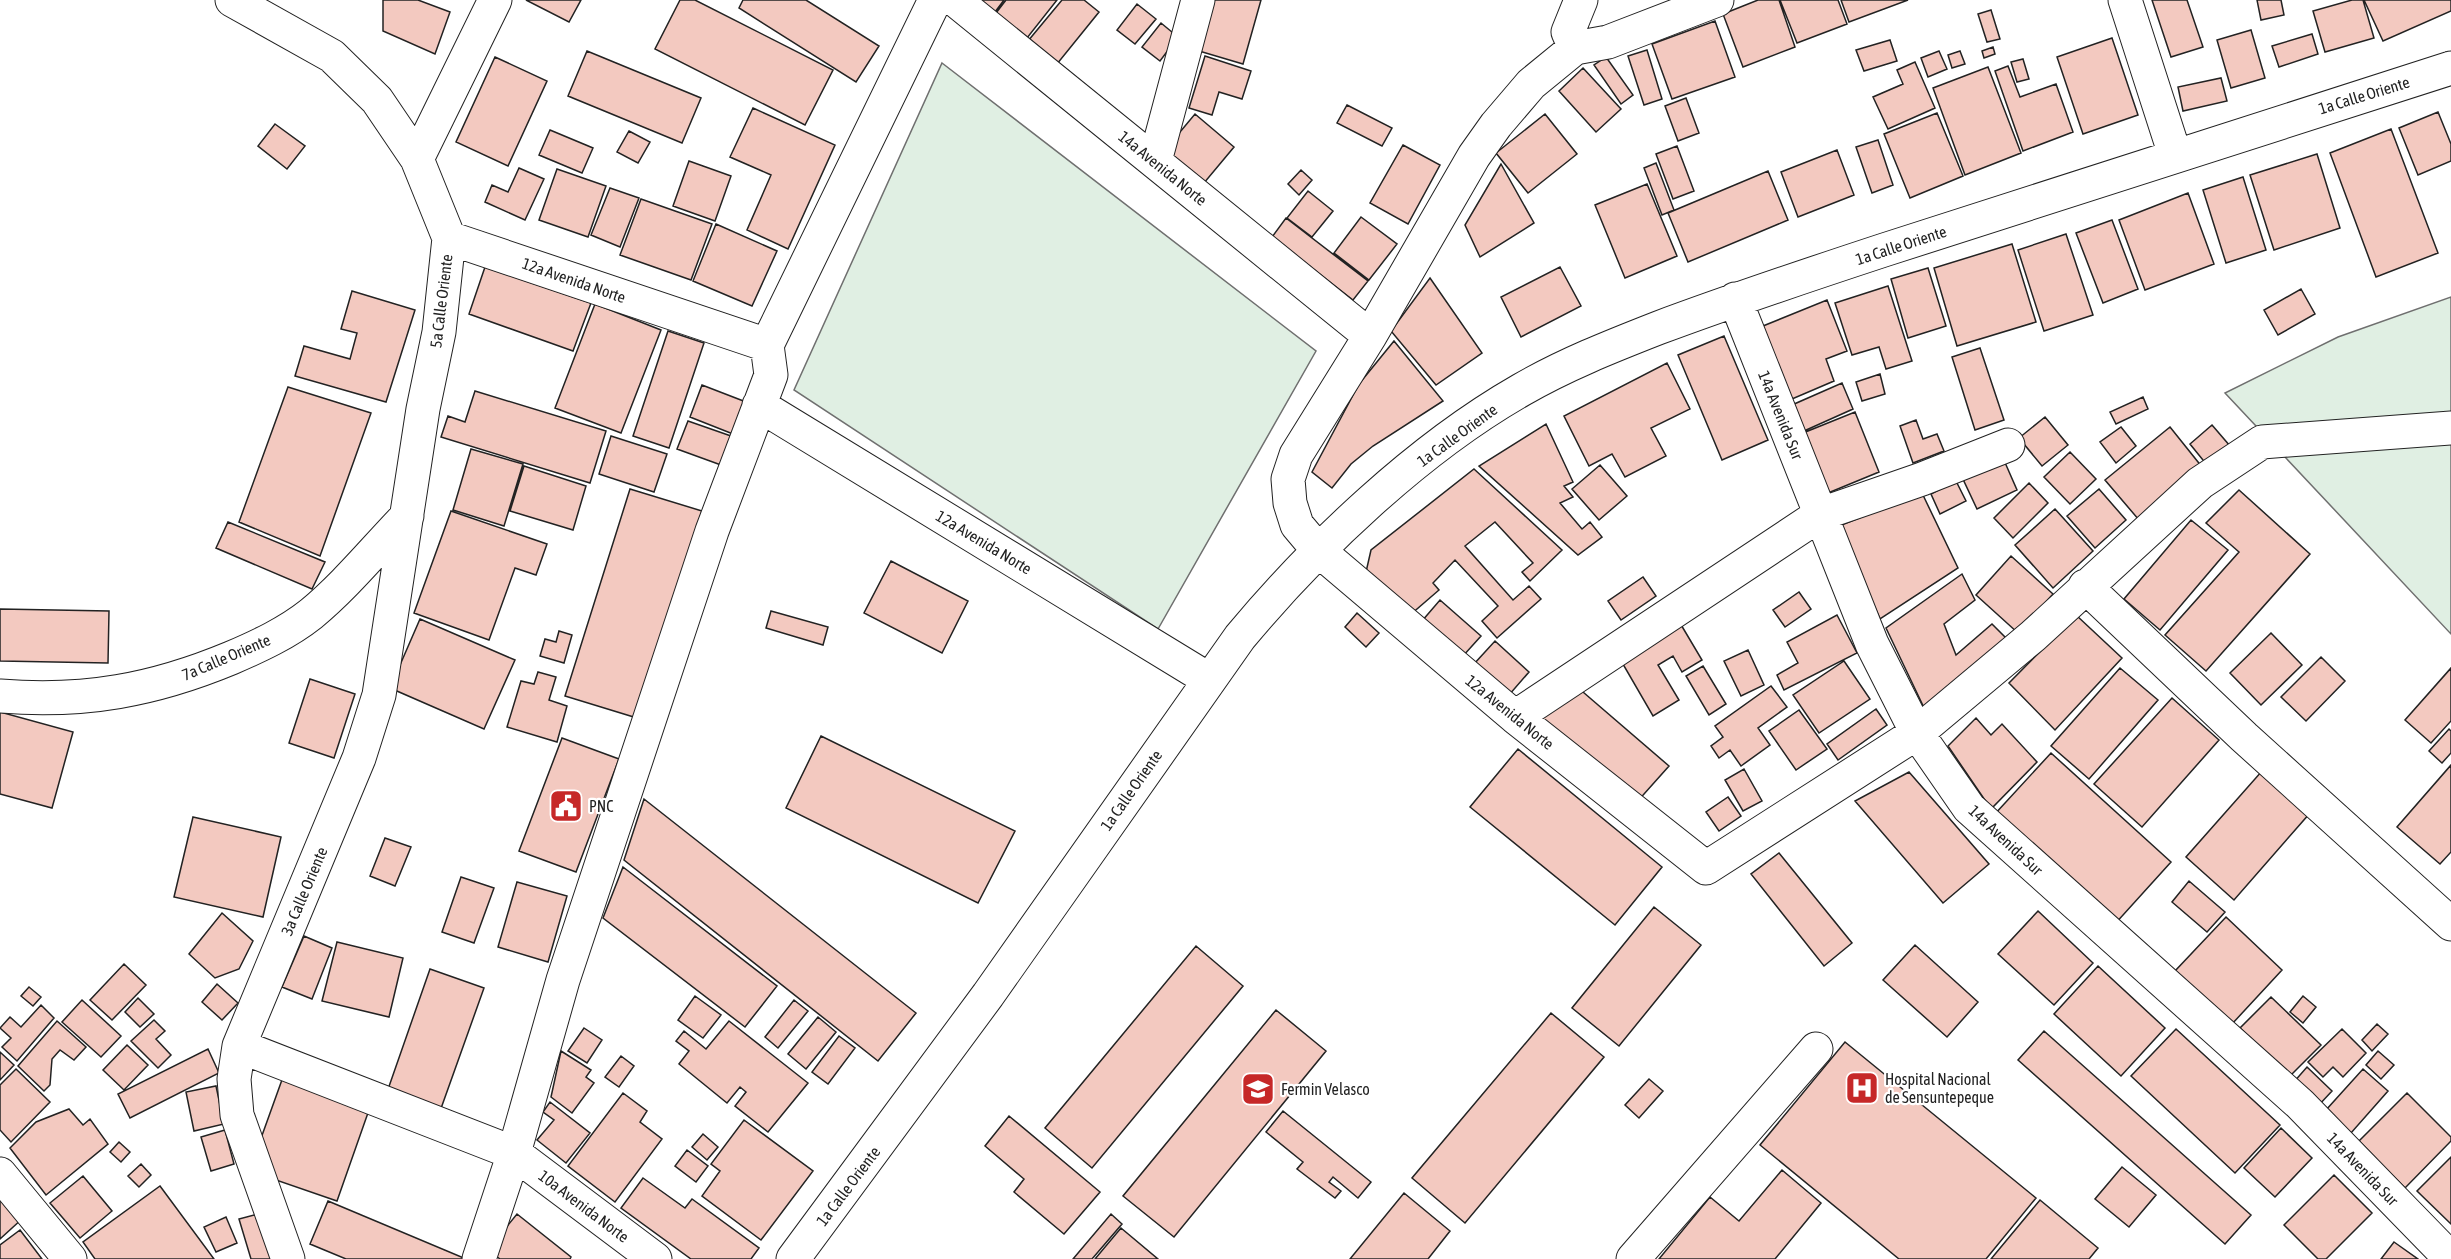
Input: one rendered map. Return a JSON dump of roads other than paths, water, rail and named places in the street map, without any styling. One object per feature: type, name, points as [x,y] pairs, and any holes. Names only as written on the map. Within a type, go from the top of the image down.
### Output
[{"type":"street","name":"5a Calle Oriente","points":[[232,0],[332,56],[377,100],[417,159],[449,238],[439,332],[423,409],[407,516]]},
{"type":"street","points":[[417,159],[495,0]]},
{"type":"street","points":[[479,1259],[514,1154],[563,980],[712,531],[771,375],[767,345],[935,0]]},
{"type":"street","name":"14a Avenida Norte","points":[[956,0],[1370,336]]},
{"type":"street","points":[[1155,161],[1198,0]]},
{"type":"street","points":[[1581,0],[1568,32],[1575,48],[1608,42],[1717,0]]},
{"type":"street","points":[[2125,0],[2175,155]]},
{"type":"street","name":"12a Avenida Norte","points":[[1575,48],[1531,84],[1496,125],[1474,156],[1370,336],[1296,455],[1288,479],[1290,503],[1297,525],[1318,550],[1515,717],[1706,868],[1917,733]]},
{"type":"street","name":"1a Calle Oriente","points":[[794,1259],[988,995],[1208,679],[1277,592],[1318,550],[1430,452],[1478,417],[1521,389],[1564,367],[1735,299],[2175,155],[2451,68]]},
{"type":"street","name":"12a Avenida Norte","points":[[449,238],[767,345]]},
{"type":"street","name":"14a Avenida Sur","points":[[1735,299],[1872,644],[1917,733],[1969,808],[2300,1104],[2451,1259]]},
{"type":"street","name":"12a Avenida Norte","points":[[759,405],[1208,679]]},
{"type":"street","points":[[1917,733],[2033,636],[2200,483],[2262,442],[2451,428]]},
{"type":"street","points":[[1515,717],[1821,514],[2008,444]]},
{"type":"street","name":"7a Calle Oriente","points":[[0,696],[85,697],[133,689],[187,676],[266,643],[309,615],[407,516]]},
{"type":"street","name":"3a Calle Oriente","points":[[288,1259],[237,1115],[234,1079],[239,1046],[359,758],[379,695],[407,516]]},
{"type":"street","points":[[2085,586],[2244,737],[2451,924]]},
{"type":"street","name":"10a Avenida Norte","points":[[239,1046],[514,1154],[655,1259]]},
{"type":"street","points":[[1633,1259],[1816,1049]]},
{"type":"street","points":[[0,1173],[70,1259]]},
{"type":"place","name":"PNC","points":[[566,806]]},
{"type":"place","name":"Hospital Nacional de Sensuntepeque","points":[[1862,1088]]},
{"type":"place","name":"Fermin Velasco","points":[[1258,1089]]}]
